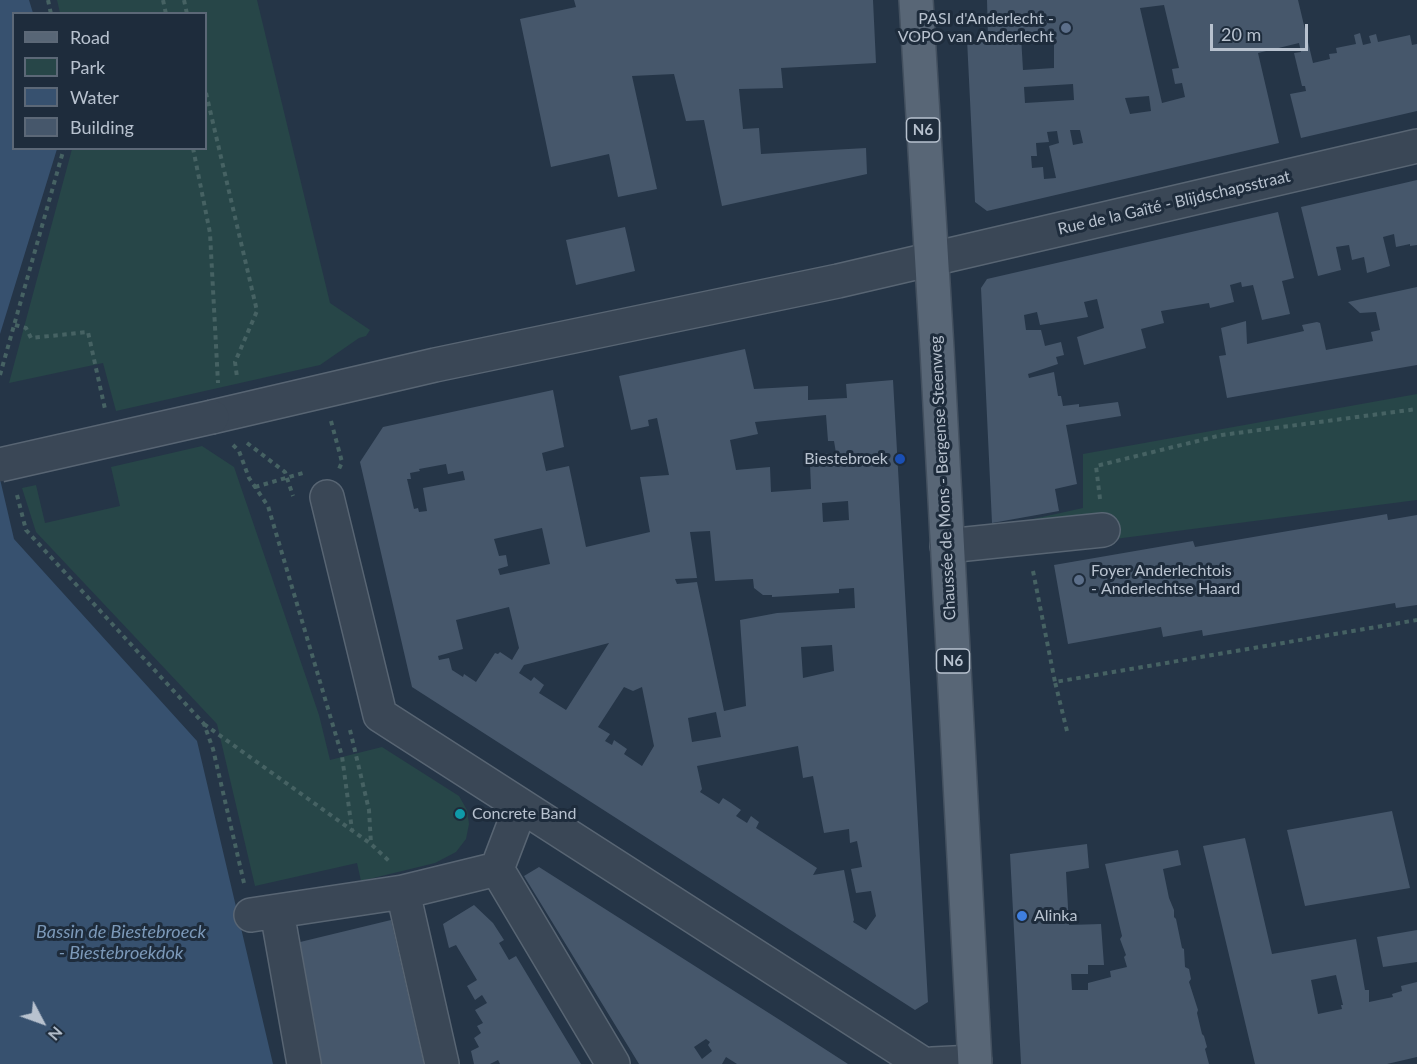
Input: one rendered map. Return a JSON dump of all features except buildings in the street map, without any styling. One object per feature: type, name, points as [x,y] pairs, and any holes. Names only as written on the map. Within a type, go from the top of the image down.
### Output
[{"type":"main road","name":"Chaussée de Mons - Bergense Steenweg","points":[[916,0],[975,1063]]},
{"type":"street","name":"Rue de la Gaîté - Blijdschapsstraat","points":[[8,476],[215,404],[324,391],[435,365],[838,281],[1417,146]]},
{"type":"street","points":[[322,478],[380,715],[923,1064]]},
{"type":"street","points":[[947,546],[1101,517]]},
{"type":"street","points":[[497,869],[521,806]]},
{"type":"street","points":[[304,1064],[264,914],[403,892],[497,869]]},
{"type":"street","points":[[497,869],[613,1064]]},
{"type":"street","points":[[403,892],[442,1064]]},
{"type":"street","points":[[932,1064],[975,1063]]},
{"type":"path","points":[[207,97],[257,311],[235,362]]},
{"type":"path","points":[[0,375],[63,150]]},
{"type":"path","points":[[193,150],[210,233],[215,404]]},
{"type":"path","points":[[15,325],[26,328],[31,338],[87,332],[106,413]]},
{"type":"path","points":[[324,391],[342,462]]},
{"type":"path","points":[[1101,517],[1096,466],[1222,435],[1417,409]]},
{"type":"path","points":[[232,443],[239,451],[249,478],[268,506],[342,756],[352,830]]},
{"type":"path","points":[[255,486],[322,478],[342,462]]},
{"type":"path","points":[[322,478],[342,462]]},
{"type":"path","points":[[8,476],[26,530],[204,724],[371,844],[396,868],[403,892]]},
{"type":"path","points":[[1031,564],[1066,731]]},
{"type":"path","points":[[1055,682],[1417,620]]},
{"type":"path","points":[[204,724],[264,914]]},
{"type":"green space","points":[[57,0],[257,0],[330,303],[370,330],[366,336],[359,338],[320,365],[116,411],[103,363],[9,383],[72,150],[207,150],[207,12],[60,12]]},
{"type":"green space","points":[[1417,394],[1417,500],[1014,552],[1015,523],[1083,508],[1083,454]]},
{"type":"green space","points":[[202,446],[234,467],[319,715],[330,760],[382,747],[459,796],[467,810],[469,824],[466,839],[456,852],[435,863],[361,881],[357,863],[255,886],[217,724],[36,532],[22,488],[36,485],[45,523],[120,506],[111,467]]},
{"type":"water","points":[[0,0],[29,0],[33,12],[12,12],[12,150],[57,150],[0,334]]},
{"type":"water","name":"Bassin de Biestebroeck - Biestebroekdok","points":[[0,479],[14,539],[197,741],[273,1064],[0,1064]]},
{"type":"place","name":"PASI d'Anderlecht - VOPO van Anderlecht","points":[[1066,28]]},
{"type":"place","name":"Biestebroek","points":[[900,459]]},
{"type":"place","name":"Foyer Anderlechtois - Anderlechtse Haard","points":[[1079,580]]},
{"type":"place","name":"Concrete Band","points":[[460,814]]},
{"type":"place","name":"Alinka","points":[[1022,916]]}]
